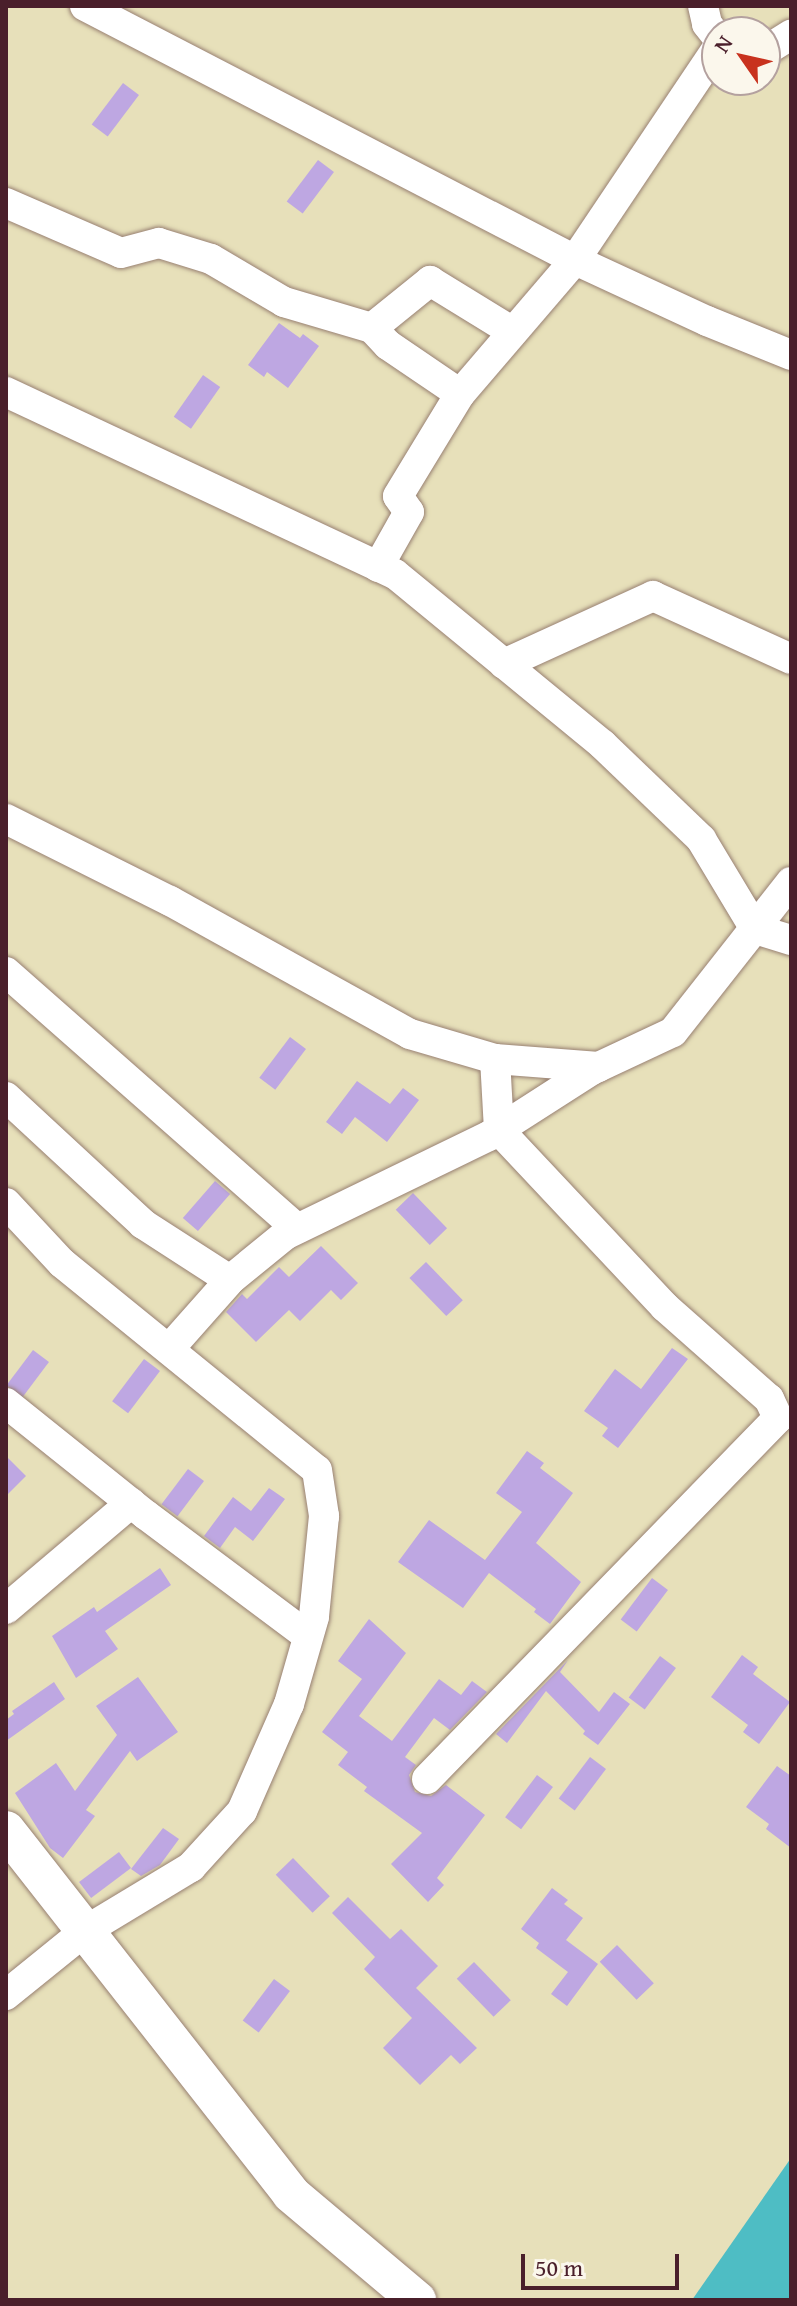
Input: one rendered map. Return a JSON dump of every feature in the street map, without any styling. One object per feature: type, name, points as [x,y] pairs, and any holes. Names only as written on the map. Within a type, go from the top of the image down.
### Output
[{"type":"main road","points":[[6,1830],[291,2194],[417,2300]]},
{"type":"street","points":[[85,6],[575,260],[707,321],[791,355]]},
{"type":"street","points":[[378,567],[409,512],[398,496],[460,394],[575,260],[701,73]]},
{"type":"street","points":[[6,203],[121,253],[159,243],[211,259],[284,302],[372,328],[388,345],[460,394]]},
{"type":"street","points":[[372,328],[430,281],[513,332]]},
{"type":"street","points":[[6,392],[395,574],[603,745],[701,839],[755,929],[791,940]]},
{"type":"street","points":[[504,664],[653,596],[791,659]]},
{"type":"street","points":[[6,819],[170,901],[410,1034],[495,1059],[599,1067]]},
{"type":"street","points":[[169,1349],[230,1280],[297,1229],[499,1130],[599,1067],[673,1032],[791,882]]},
{"type":"street","points":[[6,972],[297,1229]]},
{"type":"street","points":[[427,1779],[778,1418],[769,1399],[665,1307],[499,1130],[495,1059]]},
{"type":"street","points":[[6,1097],[143,1224],[230,1280]]},
{"type":"street","points":[[6,1203],[62,1263],[317,1470],[324,1516],[314,1617],[289,1704],[242,1811],[191,1867],[85,1931],[6,1995]]},
{"type":"street","points":[[6,1403],[131,1503],[308,1636]]},
{"type":"street","points":[[6,1609],[131,1503]]},
{"type":"water","points":[[791,2158],[791,2300],[692,2300]]},
{"type":"building","points":[[123,83],[139,95],[108,137],[92,125]]},
{"type":"building","points":[[318,160],[334,172],[303,214],[287,202]]},
{"type":"building","points":[[279,323],[300,338],[303,334],[319,346],[288,388],[267,372],[264,377],[248,365]]},
{"type":"building","points":[[203,375],[220,387],[191,429],[174,417]]},
{"type":"building","points":[[290,1037],[306,1049],[275,1090],[259,1078]]},
{"type":"building","points":[[357,1081],[390,1104],[403,1088],[419,1100],[387,1142],[355,1117],[342,1134],[326,1122]]},
{"type":"building","points":[[215,1181],[230,1194],[198,1231],[183,1218]]},
{"type":"building","points":[[413,1193],[447,1228],[430,1245],[396,1210]]},
{"type":"building","points":[[321,1246],[358,1283],[341,1300],[331,1290],[300,1321],[289,1310],[256,1342],[226,1312],[242,1294],[247,1299],[279,1267],[289,1277]]},
{"type":"building","points":[[426,1262],[463,1300],[446,1316],[409,1278]]},
{"type":"building","points":[[672,1348],[688,1359],[618,1448],[602,1436],[608,1428],[584,1411],[615,1369],[641,1389]]},
{"type":"building","points":[[33,1350],[49,1362],[22,1397],[7,1385]]},
{"type":"building","points":[[144,1359],[160,1371],[128,1413],[112,1401]]},
{"type":"building","points":[[527,1451],[544,1463],[540,1468],[573,1493],[536,1543],[581,1582],[550,1624],[534,1612],[536,1609],[489,1573],[463,1608],[398,1562],[429,1520],[485,1560],[522,1512],[496,1493]]},
{"type":"building","points":[[6,1456],[26,1476],[6,1496]]},
{"type":"building","points":[[188,1469],[204,1481],[177,1516],[162,1504]]},
{"type":"building","points":[[269,1488],[285,1499],[253,1541],[235,1527],[220,1548],[204,1536],[233,1497],[251,1511]]},
{"type":"building","points":[[160,1568],[171,1585],[105,1631],[118,1649],[76,1678],[52,1636],[94,1607],[97,1612]]},
{"type":"building","points":[[652,1578],[668,1590],[637,1632],[621,1620]]},
{"type":"building","points":[[369,1619],[406,1653],[359,1716],[392,1741],[439,1679],[461,1695],[472,1681],[487,1692],[450,1730],[434,1718],[405,1757],[416,1765],[409,1775],[415,1792],[431,1796],[446,1785],[485,1815],[437,1878],[444,1885],[428,1902],[391,1864],[422,1833],[364,1791],[367,1787],[338,1765],[348,1752],[322,1732],[362,1679],[338,1661]]},
{"type":"building","points":[[742,1655],[758,1667],[753,1674],[790,1702],[759,1744],[743,1732],[748,1725],[711,1697]]},
{"type":"building","points":[[660,1656],[676,1668],[645,1710],[629,1698]]},
{"type":"building","points":[[568,1660],[560,1672],[599,1712],[614,1692],[630,1704],[598,1745],[583,1734],[585,1731],[546,1691],[507,1743],[496,1734]]},
{"type":"building","points":[[138,1677],[178,1732],[137,1761],[130,1751],[86,1810],[95,1816],[63,1858],[50,1848],[15,1793],[56,1763],[75,1791],[117,1735],[96,1706]]},
{"type":"building","points":[[54,1682],[65,1699],[6,1741],[6,1720],[14,1714],[12,1711]]},
{"type":"building","points":[[590,1757],[606,1769],[575,1811],[559,1799]]},
{"type":"building","points":[[777,1766],[791,1776],[791,1848],[766,1829],[769,1824],[746,1807]]},
{"type":"building","points":[[537,1775],[553,1787],[521,1829],[505,1817]]},
{"type":"building","points":[[163,1828],[179,1839],[160,1865],[141,1876],[131,1869]]},
{"type":"building","points":[[119,1852],[131,1868],[91,1898],[79,1882]]},
{"type":"building","points":[[293,1858],[330,1896],[313,1913],[276,1875]]},
{"type":"building","points":[[552,1888],[568,1900],[564,1904],[583,1918],[566,1940],[598,1964],[567,2006],[551,1994],[568,1972],[536,1948],[539,1943],[521,1929]]},
{"type":"building","points":[[348,1897],[390,1939],[401,1929],[438,1966],[416,1988],[477,2048],[460,2064],[451,2055],[420,2085],[383,2048],[412,2018],[364,1969],[375,1957],[332,1913]]},
{"type":"building","points":[[617,1945],[654,1983],[637,2000],[600,1962]]},
{"type":"building","points":[[474,1962],[511,2000],[494,2017],[457,1979]]},
{"type":"building","points":[[274,1979],[290,1991],[259,2033],[243,2021]]}]
